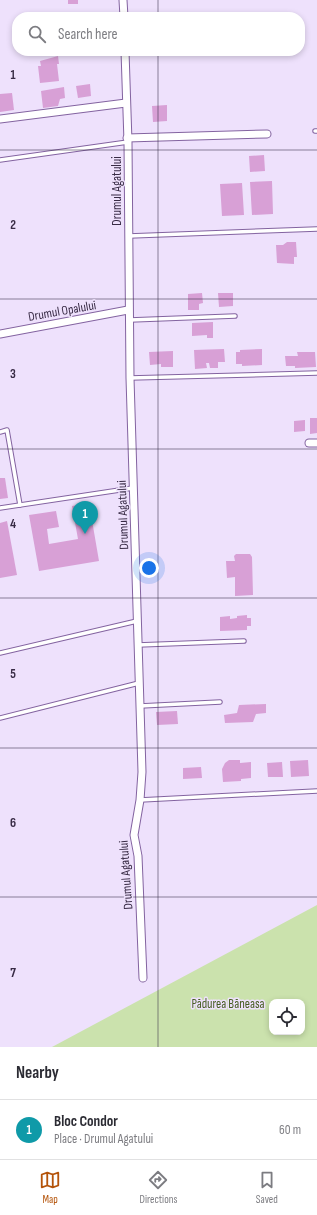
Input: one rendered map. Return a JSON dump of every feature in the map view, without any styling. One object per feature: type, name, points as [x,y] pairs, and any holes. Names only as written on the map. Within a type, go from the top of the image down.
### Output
[{"type":"street","points":[[123,0],[124,12]]},
{"type":"street","name":"Drumul Agatului","points":[[125,56],[128,320],[142,772],[140,800],[134,835],[138,856],[143,978]]},
{"type":"street","points":[[0,118],[126,103]]},
{"type":"street","points":[[127,140],[267,134]]},
{"type":"street","name":"Drumul Opalului","points":[[0,334],[128,310]]},
{"type":"street","points":[[309,443],[317,443]]},
{"type":"lane","points":[[0,160],[127,140]]},
{"type":"lane","points":[[128,236],[317,229]]},
{"type":"lane","points":[[128,320],[235,316]]},
{"type":"lane","points":[[130,378],[317,372]]},
{"type":"lane","points":[[0,432],[7,430],[20,504]]},
{"type":"lane","points":[[0,508],[133,488]]},
{"type":"lane","points":[[0,653],[137,621]]},
{"type":"lane","points":[[138,646],[244,641]]},
{"type":"lane","points":[[0,718],[139,683]]},
{"type":"lane","points":[[140,706],[220,702]]},
{"type":"lane","points":[[140,800],[317,790]]},
{"type":"green space","name":"Pădurea Băneasa","points":[[317,905],[317,1047],[52,1047]]},
{"type":"building","points":[[68,0],[78,0],[78,4],[68,4]]},
{"type":"building","points":[[58,56],[59,64],[57,64],[59,81],[40,83],[38,66],[41,66],[40,61]]},
{"type":"building","points":[[90,84],[91,96],[78,98],[76,86]]},
{"type":"building","points":[[64,87],[65,98],[60,99],[58,106],[43,108],[41,91]]},
{"type":"building","points":[[12,93],[14,110],[0,112],[0,94]]},
{"type":"building","points":[[167,105],[167,121],[153,122],[152,106]]},
{"type":"building","points":[[264,155],[265,171],[250,172],[249,156]]},
{"type":"building","points":[[272,181],[273,214],[252,215],[250,182]]},
{"type":"building","points":[[242,183],[244,215],[222,216],[220,184]]},
{"type":"building","points":[[287,242],[296,242],[297,257],[294,257],[294,264],[277,263],[276,245],[283,245]]},
{"type":"building","points":[[202,293],[203,303],[199,304],[199,310],[188,310],[188,294]]},
{"type":"building","points":[[218,293],[233,293],[233,306],[219,307]]},
{"type":"building","points":[[213,322],[213,338],[207,338],[207,335],[192,336],[192,323]]},
{"type":"building","points":[[224,349],[225,362],[218,362],[218,368],[210,368],[209,363],[206,363],[207,368],[195,369],[194,350]]},
{"type":"building","points":[[262,349],[262,365],[242,366],[242,364],[236,364],[236,352],[240,352],[240,350]]},
{"type":"building","points":[[173,351],[173,367],[161,367],[161,364],[150,365],[149,352]]},
{"type":"building","points":[[297,352],[315,352],[316,367],[295,368],[295,366],[286,366],[285,356],[298,356]]},
{"type":"building","points":[[310,418],[317,418],[317,433],[310,434]]},
{"type":"building","points":[[305,420],[305,431],[294,432],[294,421]]},
{"type":"building","points":[[0,478],[5,478],[8,498],[0,499]]},
{"type":"building","points":[[89,503],[99,561],[39,571],[29,515],[56,511],[59,527],[47,529],[49,544],[78,539],[72,506]]},
{"type":"building","points":[[7,521],[17,575],[0,578],[0,523]]},
{"type":"building","points":[[236,554],[250,554],[252,557],[253,595],[235,596],[235,577],[227,578],[226,561],[235,561],[234,556]]},
{"type":"building","points":[[247,615],[247,618],[251,618],[251,626],[247,626],[247,630],[220,631],[220,617],[230,616],[230,619],[237,618],[237,616]]},
{"type":"building","points":[[266,704],[266,713],[256,714],[253,722],[225,723],[224,715],[237,713],[239,705]]},
{"type":"building","points":[[177,711],[178,724],[157,725],[156,712]]},
{"type":"building","points":[[229,760],[240,760],[240,763],[251,762],[251,778],[241,779],[241,781],[223,782],[222,769],[225,763]]},
{"type":"building","points":[[308,760],[309,776],[291,777],[290,761]]},
{"type":"building","points":[[282,762],[283,777],[268,777],[267,763]]},
{"type":"building","points":[[201,767],[202,778],[183,779],[183,768]]},
{"type":"place","name":"Bloc Condor","points":[[85,534]]}]
